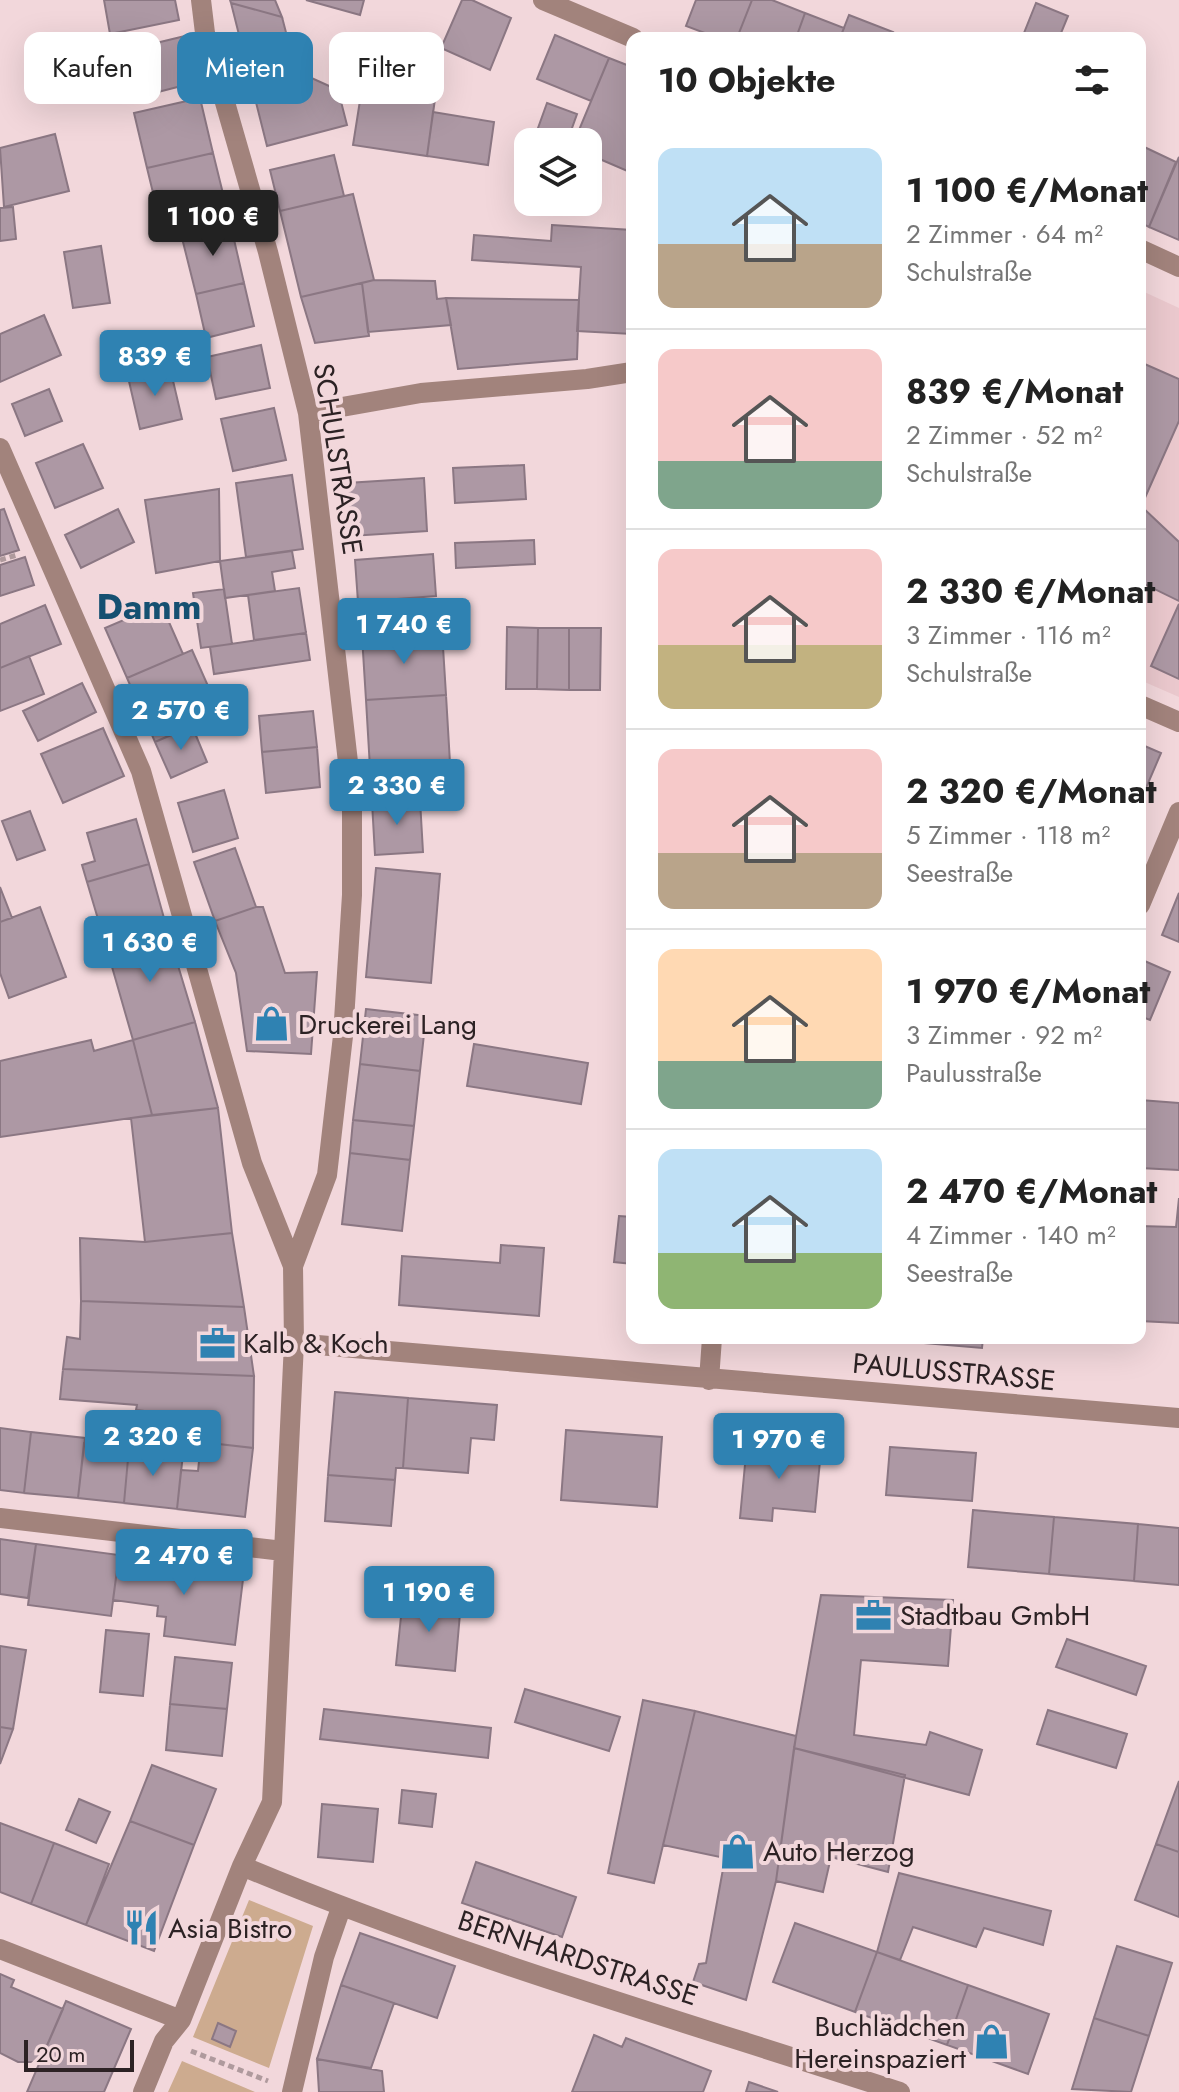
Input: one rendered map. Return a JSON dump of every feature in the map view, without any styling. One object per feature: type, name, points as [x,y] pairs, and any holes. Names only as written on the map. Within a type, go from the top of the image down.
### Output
[{"type":"street","name":"SCHULSTRASSE","points":[[201,0],[205,33],[268,252],[308,413],[352,797],[352,895],[343,1036],[327,1175],[293,1266]]},
{"type":"street","points":[[543,0],[626,35]]},
{"type":"street","points":[[1146,252],[1179,267]]},
{"type":"street","points":[[308,413],[421,393],[626,373]]},
{"type":"street","points":[[0,448],[8,484],[141,771],[252,1163],[293,1266],[294,1343],[272,1802],[242,1866],[181,2020],[164,2041],[143,2092]]},
{"type":"street","points":[[1146,708],[1179,722]]},
{"type":"street","points":[[1146,891],[1179,812]]},
{"type":"street","name":"PAULUSSTRASSE","points":[[294,1343],[1179,1418]]},
{"type":"street","points":[[709,1380],[712,1344]]},
{"type":"street","points":[[0,1518],[283,1551]]},
{"type":"street","name":"BERNHARDSTRASSE","points":[[242,1866],[341,1908],[520,1970],[900,2092]]},
{"type":"street","points":[[292,2092],[324,1957],[341,1908]]},
{"type":"street","points":[[0,1949],[181,2020]]},
{"type":"path","points":[[164,2041],[292,2092]]},
{"type":"shaded area","points":[[1146,293],[1179,308],[1179,697],[1146,683]]},
{"type":"shaded area","points":[[249,1900],[313,1926],[269,2068],[193,2037]]},
{"type":"shaded area","points":[[182,2061],[255,2092],[168,2092]]},
{"type":"building","points":[[104,0],[175,0],[179,20],[110,32]]},
{"type":"building","points":[[230,0],[275,0],[282,17],[231,3]]},
{"type":"building","points":[[306,0],[364,0],[360,15]]},
{"type":"building","points":[[462,0],[472,0],[511,18],[490,70],[444,49],[444,41]]},
{"type":"building","points":[[696,0],[752,0],[739,32],[702,32],[686,26]]},
{"type":"building","points":[[752,0],[772,0],[805,13],[798,32],[739,32]]},
{"type":"building","points":[[231,3],[282,17],[286,32],[238,32]]},
{"type":"building","points":[[1036,3],[1068,16],[1061,32],[1024,32]]},
{"type":"building","points":[[805,13],[844,28],[842,32],[798,32]]},
{"type":"building","points":[[849,15],[893,32],[842,32]]},
{"type":"building","points":[[555,35],[609,58],[591,101],[537,79]]},
{"type":"building","points":[[177,38],[177,87],[161,91],[161,42]]},
{"type":"building","points":[[609,58],[626,65],[626,170],[602,160],[602,128],[580,128]]},
{"type":"building","points":[[313,79],[329,86],[329,104],[342,104],[347,125],[267,146],[256,104],[313,104]]},
{"type":"building","points":[[177,103],[201,104],[213,153],[147,168],[134,113]]},
{"type":"building","points":[[547,103],[577,114],[572,128],[538,128]]},
{"type":"building","points":[[359,104],[434,104],[427,156],[353,145]]},
{"type":"building","points":[[433,112],[494,122],[488,165],[427,156]]},
{"type":"building","points":[[55,134],[69,191],[4,207],[0,148]]},
{"type":"building","points":[[1146,148],[1176,162],[1149,227],[1146,225]]},
{"type":"building","points":[[213,153],[230,222],[164,238],[147,168]]},
{"type":"building","points":[[334,155],[344,196],[280,211],[270,170]]},
{"type":"building","points":[[1179,157],[1179,240],[1149,227]]},
{"type":"building","points":[[353,194],[374,280],[301,297],[280,211]]},
{"type":"building","points":[[13,207],[16,239],[0,241],[0,208]]},
{"type":"building","points":[[230,222],[244,283],[196,294],[181,234]]},
{"type":"building","points":[[552,225],[626,230],[626,334],[577,331],[581,267],[472,260],[474,235],[551,241]]},
{"type":"building","points":[[101,246],[110,303],[73,308],[64,252]]},
{"type":"building","points":[[374,280],[435,281],[437,299],[446,298],[451,325],[368,332],[362,283]]},
{"type":"building","points":[[244,283],[254,326],[206,338],[196,294]]},
{"type":"building","points":[[362,283],[369,336],[315,343],[301,297]]},
{"type":"building","points":[[446,298],[579,300],[577,359],[458,369]]},
{"type":"building","points":[[44,315],[61,355],[0,382],[0,334]]},
{"type":"building","points":[[261,345],[270,388],[216,399],[207,357]]},
{"type":"building","points":[[1146,365],[1179,379],[1179,421],[1146,495]]},
{"type":"building","points":[[170,368],[182,419],[140,429],[128,377]]},
{"type":"building","points":[[49,389],[62,421],[25,436],[12,404]]},
{"type":"building","points":[[274,408],[286,460],[233,471],[221,419]]},
{"type":"building","points":[[83,444],[103,488],[55,508],[36,463]]},
{"type":"building","points":[[524,465],[526,499],[455,503],[453,468]]},
{"type":"building","points":[[292,475],[303,549],[246,557],[236,483]]},
{"type":"building","points":[[424,478],[427,531],[351,536],[347,483]]},
{"type":"building","points":[[219,489],[220,561],[156,573],[145,500]]},
{"type":"building","points":[[4,509],[19,550],[0,556],[0,510]]},
{"type":"building","points":[[118,509],[134,542],[81,568],[65,535]]},
{"type":"building","points":[[1146,511],[1179,542],[1179,601],[1146,585]]},
{"type":"building","points":[[534,540],[535,564],[456,568],[455,543]]},
{"type":"building","points":[[292,551],[295,568],[272,572],[275,591],[225,598],[220,561]]},
{"type":"building","points":[[433,554],[436,596],[358,602],[355,560]]},
{"type":"building","points":[[25,557],[34,585],[0,596],[0,565]]},
{"type":"building","points":[[299,588],[306,633],[254,640],[248,595]]},
{"type":"building","points":[[224,589],[232,644],[201,648],[193,593]]},
{"type":"building","points":[[161,604],[183,654],[127,678],[105,628]]},
{"type":"building","points":[[1179,604],[1179,679],[1151,666]]},
{"type":"building","points":[[45,605],[61,644],[0,668],[0,624]]},
{"type":"building","points":[[507,627],[538,628],[537,689],[506,689]]},
{"type":"building","points":[[538,628],[569,628],[569,690],[537,689]]},
{"type":"building","points":[[569,628],[601,628],[600,690],[569,690]]},
{"type":"building","points":[[442,631],[446,695],[366,700],[362,636]]},
{"type":"building","points":[[306,633],[310,660],[214,674],[210,647]]},
{"type":"building","points":[[192,650],[220,713],[155,742],[127,678]]},
{"type":"building","points":[[29,656],[44,694],[0,711],[0,668]]},
{"type":"building","points":[[82,683],[96,712],[38,741],[23,711]]},
{"type":"building","points":[[446,695],[452,797],[372,802],[366,700]]},
{"type":"building","points":[[313,711],[317,747],[262,752],[259,716]]},
{"type":"building","points":[[192,726],[207,762],[171,778],[155,742]]},
{"type":"building","points":[[103,728],[124,776],[63,803],[41,754]]},
{"type":"building","points":[[317,747],[320,787],[266,793],[262,752]]},
{"type":"building","points":[[1146,747],[1161,753],[1146,788]]},
{"type":"building","points":[[224,790],[238,838],[193,852],[178,803]]},
{"type":"building","points":[[420,800],[423,852],[375,855],[372,802]]},
{"type":"building","points":[[30,811],[45,850],[17,860],[2,821]]},
{"type":"building","points":[[136,819],[149,864],[87,882],[82,865],[95,861],[87,833]]},
{"type":"building","points":[[235,848],[256,907],[215,921],[194,862]]},
{"type":"building","points":[[149,864],[167,929],[106,946],[87,882]]},
{"type":"building","points":[[376,868],[440,874],[431,983],[366,977]]},
{"type":"building","points":[[0,887],[12,918],[0,922]]},
{"type":"building","points":[[1179,893],[1179,942],[1162,935]]},
{"type":"building","points":[[40,907],[66,977],[9,998],[0,973],[0,922]]},
{"type":"building","points":[[263,907],[285,973],[317,972],[311,1054],[247,1051],[236,973],[215,921]]},
{"type":"building","points":[[167,929],[195,1022],[133,1040],[106,946]]},
{"type":"building","points":[[1146,962],[1170,972],[1150,1020],[1146,1018]]},
{"type":"building","points":[[366,1009],[426,1016],[420,1071],[360,1064]]},
{"type":"building","points":[[195,1022],[218,1108],[152,1115],[133,1040]]},
{"type":"building","points":[[91,1040],[94,1051],[133,1040],[152,1115],[0,1137],[0,1061]]},
{"type":"building","points":[[474,1044],[588,1063],[581,1104],[467,1086]]},
{"type":"building","points":[[360,1064],[420,1071],[414,1126],[353,1120]]},
{"type":"building","points":[[1146,1100],[1179,1103],[1179,1170],[1146,1168]]},
{"type":"building","points":[[218,1108],[232,1233],[145,1242],[131,1118]]},
{"type":"building","points":[[353,1120],[414,1126],[410,1160],[350,1153]]},
{"type":"building","points":[[350,1153],[410,1160],[402,1231],[342,1224]]},
{"type":"building","points":[[1179,1198],[1179,1323],[1146,1321],[1146,1226],[1176,1227]]},
{"type":"building","points":[[619,1216],[626,1217],[626,1263],[614,1262]]},
{"type":"building","points":[[232,1233],[244,1307],[81,1301],[80,1238],[145,1242]]},
{"type":"building","points":[[501,1245],[544,1248],[539,1316],[399,1305],[402,1256],[500,1263]]},
{"type":"building","points":[[81,1301],[244,1307],[254,1376],[63,1369],[67,1337],[80,1339]]},
{"type":"building","points":[[936,1344],[982,1344],[982,1348]]},
{"type":"building","points":[[63,1369],[254,1376],[253,1448],[201,1442],[204,1418],[136,1410],[137,1405],[60,1399]]},
{"type":"building","points":[[335,1392],[408,1398],[403,1468],[396,1468],[395,1480],[328,1475]]},
{"type":"building","points":[[408,1398],[497,1405],[494,1440],[471,1438],[468,1473],[403,1468]]},
{"type":"building","points":[[0,1428],[31,1432],[24,1493],[0,1490]]},
{"type":"building","points":[[566,1430],[662,1437],[657,1507],[561,1500]]},
{"type":"building","points":[[31,1432],[85,1438],[78,1498],[24,1493]]},
{"type":"building","points":[[201,1442],[253,1448],[245,1517],[177,1509],[181,1470],[198,1471]]},
{"type":"building","points":[[84,1443],[129,1448],[124,1503],[78,1498]]},
{"type":"building","points":[[747,1443],[821,1451],[815,1512],[773,1508],[772,1521],[740,1518]]},
{"type":"building","points":[[890,1447],[976,1453],[972,1501],[886,1495]]},
{"type":"building","points":[[129,1448],[183,1454],[177,1509],[124,1503]]},
{"type":"building","points":[[328,1475],[395,1480],[391,1526],[325,1521]]},
{"type":"building","points":[[973,1510],[1054,1517],[1049,1574],[968,1567]]},
{"type":"building","points":[[1054,1517],[1138,1524],[1134,1581],[1049,1574]]},
{"type":"building","points":[[1138,1524],[1179,1528],[1179,1585],[1134,1581]]},
{"type":"building","points":[[0,1539],[36,1544],[28,1598],[0,1594]]},
{"type":"building","points":[[36,1544],[119,1555],[111,1616],[28,1605]]},
{"type":"building","points":[[119,1555],[244,1571],[235,1645],[164,1636],[166,1617],[157,1616],[158,1606],[113,1600]]},
{"type":"building","points":[[821,1595],[953,1600],[948,1666],[861,1660],[854,1735],[926,1745],[930,1732],[982,1750],[969,1795],[794,1748]]},
{"type":"building","points":[[403,1597],[461,1602],[455,1671],[396,1665]]},
{"type":"building","points":[[106,1630],[149,1634],[143,1696],[100,1692]]},
{"type":"building","points":[[1067,1639],[1146,1666],[1136,1695],[1056,1667]]},
{"type":"building","points":[[0,1646],[26,1650],[13,1729],[0,1727]]},
{"type":"building","points":[[175,1657],[232,1663],[227,1709],[170,1704]]},
{"type":"building","points":[[525,1689],[620,1717],[609,1751],[515,1722]]},
{"type":"building","points":[[643,1700],[695,1711],[654,1883],[608,1873]]},
{"type":"building","points":[[170,1704],[227,1709],[222,1756],[166,1750]]},
{"type":"building","points":[[324,1709],[491,1728],[488,1758],[320,1739]]},
{"type":"building","points":[[1048,1710],[1127,1734],[1116,1768],[1037,1744]]},
{"type":"building","name":"Auto Herzog","points":[[695,1711],[796,1736],[776,1881],[746,2000],[693,1982],[699,1964],[706,1963],[725,1858],[663,1845]]},
{"type":"building","points":[[0,1727],[13,1729],[0,1764]]},
{"type":"building","points":[[794,1748],[905,1775],[888,1872],[831,1857],[823,1892],[776,1881]]},
{"type":"building","points":[[152,1765],[216,1789],[194,1845],[130,1821]]},
{"type":"building","points":[[1179,1781],[1179,1852],[1156,1844]]},
{"type":"building","points":[[402,1790],[436,1794],[432,1827],[399,1823]]},
{"type":"building","points":[[79,1799],[110,1812],[96,1843],[66,1830]]},
{"type":"building","points":[[322,1804],[378,1809],[373,1862],[318,1857]]},
{"type":"building","points":[[130,1821],[194,1845],[154,1951],[86,1925]]},
{"type":"building","points":[[0,1823],[54,1843],[31,1904],[0,1892]]},
{"type":"building","points":[[54,1843],[109,1864],[86,1925],[31,1904]]},
{"type":"building","points":[[1156,1844],[1179,1852],[1179,1917],[1135,1900]]},
{"type":"building","points":[[476,1862],[576,1897],[562,1937],[462,1903]]},
{"type":"building","points":[[899,1873],[1051,1911],[1043,1945],[984,1928],[976,1947],[913,1927],[900,1960],[877,1952]]},
{"type":"building","points":[[795,1923],[877,1952],[855,2012],[773,1982]]},
{"type":"building","points":[[360,1933],[455,1966],[437,2018],[341,1985]]},
{"type":"building","points":[[1117,1946],[1172,1963],[1149,2036],[1094,2018]]},
{"type":"building","points":[[877,1952],[968,1985],[947,2045],[855,2012]]},
{"type":"building","points":[[0,1974],[14,1980],[11,1987],[63,2009],[40,2062],[18,2062],[0,2053]]},
{"type":"building","points":[[341,1985],[394,2003],[371,2068],[317,2059]]},
{"type":"building","points":[[968,1985],[1049,2014],[1028,2074],[947,2045]]},
{"type":"building","points":[[66,2001],[131,2029],[104,2092],[27,2092]]},
{"type":"building","points":[[1094,2018],[1149,2036],[1131,2092],[1072,2089]]},
{"type":"building","points":[[218,2023],[236,2031],[230,2047],[212,2039]]},
{"type":"building","points":[[594,2035],[622,2047],[626,2038],[711,2071],[703,2092],[572,2092]]},
{"type":"building","points":[[317,2059],[382,2071],[384,2092],[319,2092]]},
{"type":"building","points":[[749,2082],[778,2092],[746,2092]]},
{"type":"place","name":"Druckerei Lang","points":[[272,1024]]},
{"type":"place","name":"Kalb & Koch","points":[[217,1343]]},
{"type":"place","name":"Stadtbau GmbH","points":[[874,1615]]},
{"type":"place","name":"Auto Herzog","points":[[737,1851]]},
{"type":"place","name":"Asia Bistro","points":[[142,1928]]},
{"type":"place","name":"Buchlädchen Hereinspaziert","points":[[992,2042]]},
{"type":"district","name":"Damm","points":[[149,606]]}]
